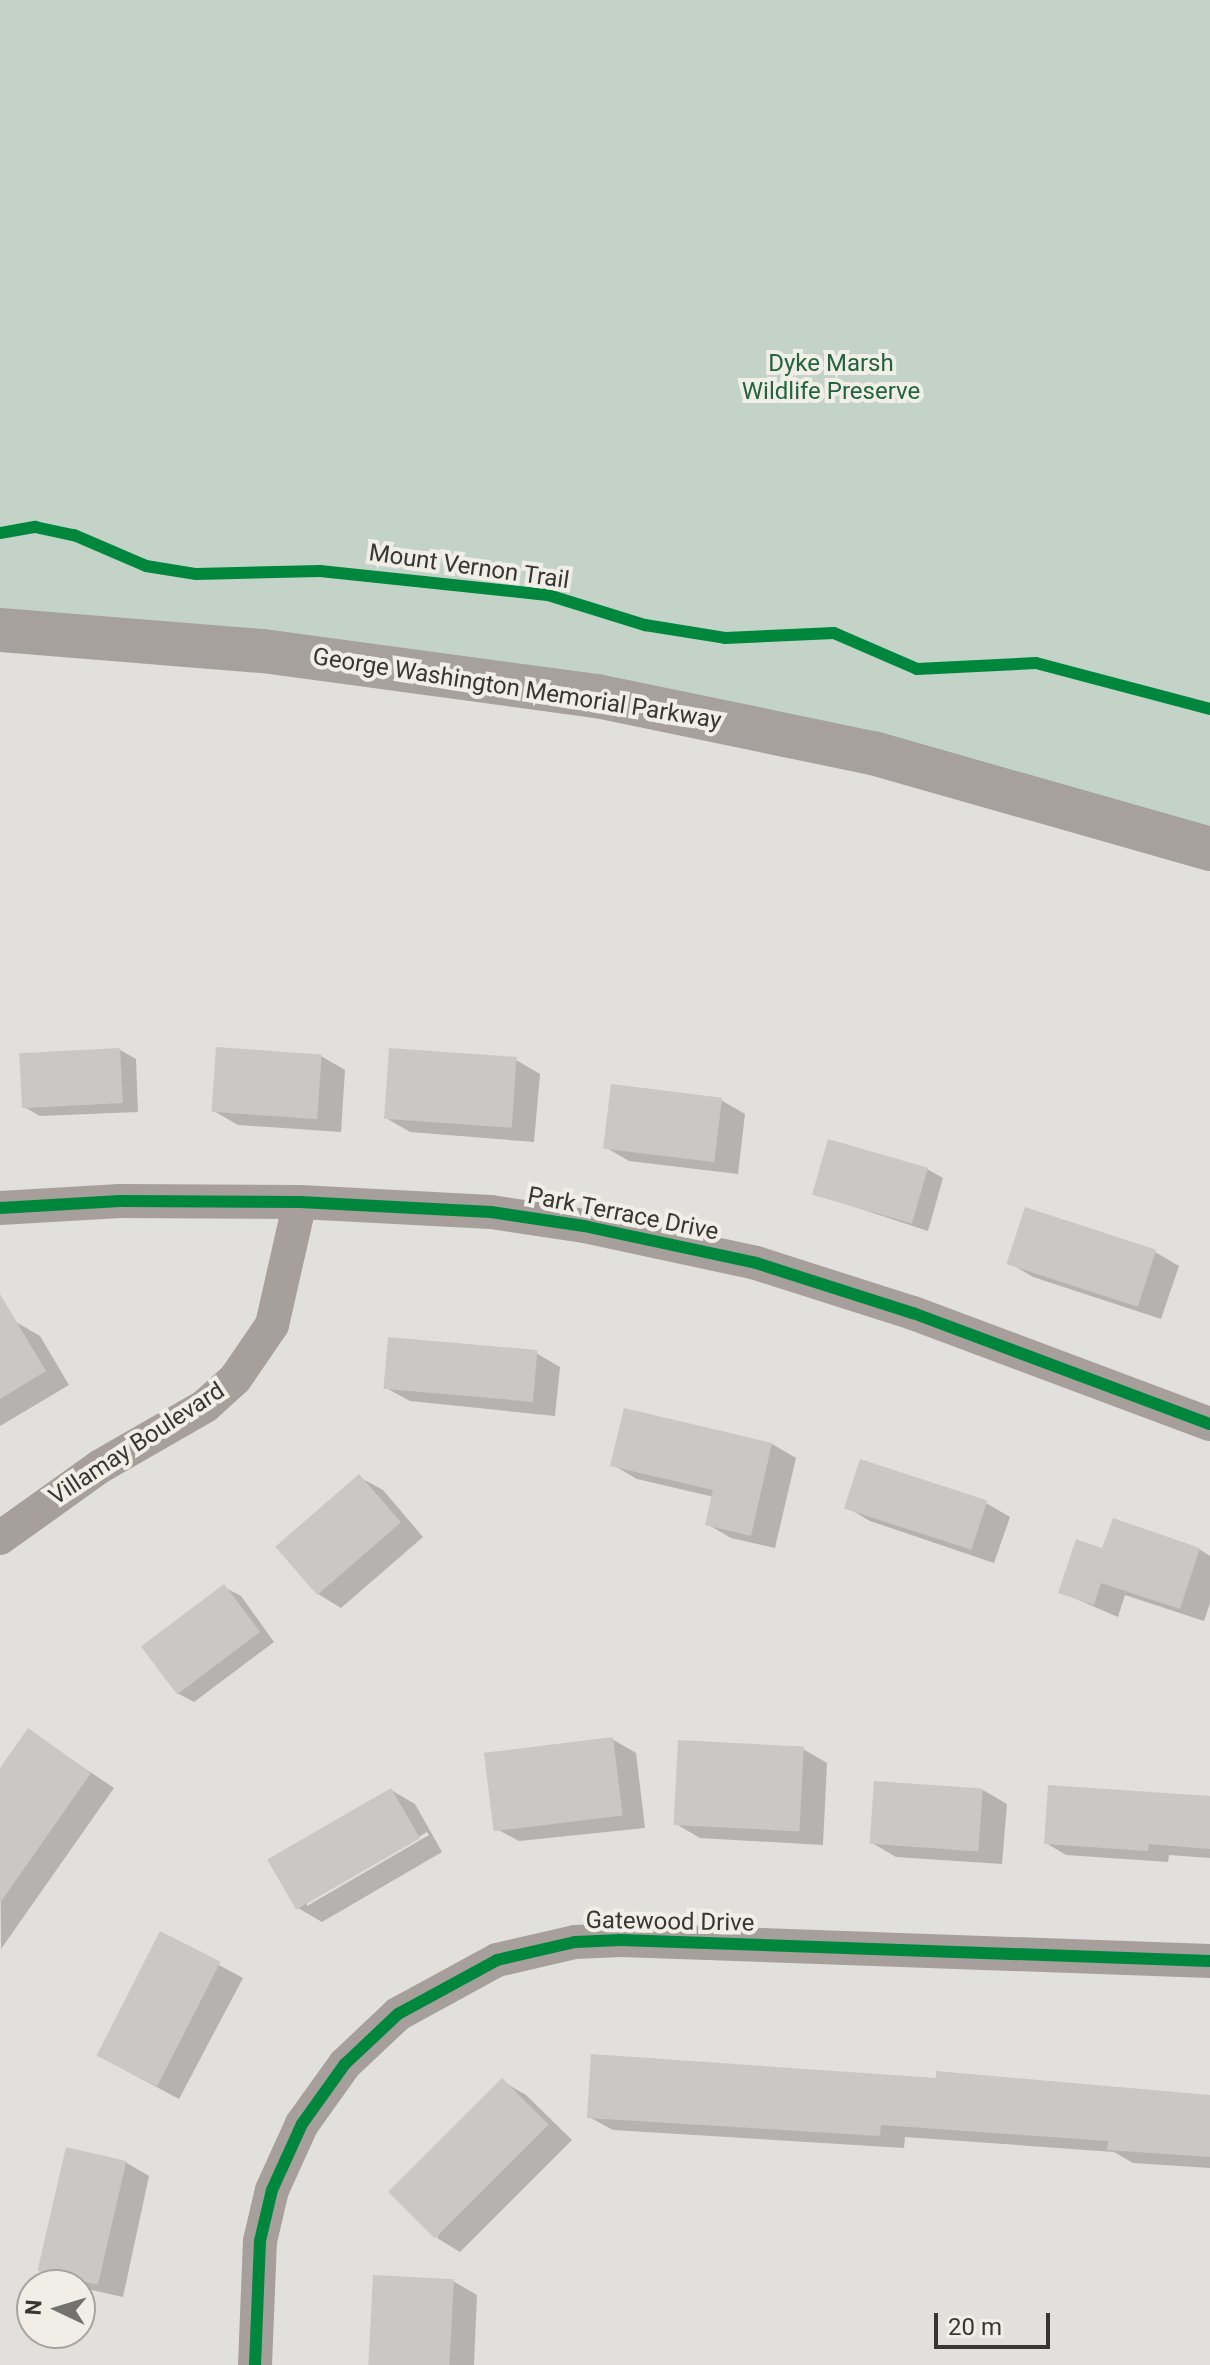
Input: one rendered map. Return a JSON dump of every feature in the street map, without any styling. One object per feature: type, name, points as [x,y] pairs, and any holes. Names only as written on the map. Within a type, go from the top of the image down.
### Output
[{"type":"main road","name":"George Washington Memorial Parkway","points":[[0,630],[263,651],[597,696],[873,753],[1210,849]]},
{"type":"street","name":"Park Terrace Drive","points":[[0,1208],[120,1201],[300,1202],[491,1212],[756,1263],[913,1313],[1210,1424]]},
{"type":"street","name":"Villamay Boulevard","points":[[0,1538],[99,1467],[205,1406],[235,1379],[272,1325],[300,1202]]},
{"type":"street","name":"Gatewood Drive","points":[[255,2365],[260,2241],[272,2190],[302,2124],[345,2064],[398,2014],[497,1960],[575,1942],[621,1940],[1210,1961]]},
{"type":"green space","name":"Dyke Marsh Wildlife Preserve","points":[[0,0],[1210,0],[1210,853],[1115,820],[263,651],[0,641]]},
{"type":"building","points":[[216,1047],[322,1054],[317,1119],[211,1112]]},
{"type":"building","points":[[120,1048],[123,1103],[22,1108],[19,1053]]},
{"type":"building","points":[[389,1048],[517,1057],[512,1128],[384,1119]]},
{"type":"building","points":[[611,1084],[722,1098],[714,1162],[603,1149]]},
{"type":"building","points":[[828,1139],[928,1168],[912,1223],[812,1195]]},
{"type":"building","points":[[1025,1207],[1156,1250],[1138,1307],[1006,1264]]},
{"type":"building","points":[[0,1294],[46,1371],[0,1399]]},
{"type":"building","points":[[388,1337],[537,1350],[533,1402],[383,1389]]},
{"type":"building","points":[[624,1408],[772,1443],[751,1536],[705,1525],[713,1490],[610,1466]]},
{"type":"building","points":[[860,1459],[987,1500],[971,1550],[844,1508]]},
{"type":"building","points":[[359,1474],[401,1522],[317,1595],[275,1547]]},
{"type":"building","points":[[1113,1518],[1200,1548],[1180,1609],[1101,1583],[1094,1605],[1058,1593],[1076,1539],[1102,1548]]},
{"type":"building","points":[[224,1584],[260,1632],[177,1695],[141,1647]]},
{"type":"building","points":[[28,1728],[91,1773],[0,1903],[0,1768]]},
{"type":"building","points":[[613,1737],[623,1815],[494,1831],[484,1753]]},
{"type":"building","points":[[678,1740],[804,1747],[799,1831],[674,1825]]},
{"type":"building","points":[[874,1781],[983,1789],[978,1851],[870,1844]]},
{"type":"building","points":[[1048,1785],[1210,1796],[1210,1849],[1149,1844],[1148,1851],[1044,1844]]},
{"type":"building","points":[[391,1788],[420,1838],[296,1910],[267,1860]]},
{"type":"building","points":[[160,1931],[221,1962],[157,2087],[96,2056]]},
{"type":"building","points":[[591,2054],[936,2078],[936,2071],[1210,2095],[1210,2157],[1107,2150],[1108,2141],[881,2125],[880,2136],[587,2118]]},
{"type":"building","points":[[502,2078],[549,2125],[435,2239],[388,2192]]},
{"type":"building","points":[[66,2147],[126,2161],[98,2285],[96,2269],[38,2269]]},
{"type":"building","points":[[373,2275],[454,2279],[449,2365],[368,2365]]},
{"type":"cycle path","name":"Mount Vernon Trail","points":[[0,533],[35,527],[74,535],[146,566],[196,574],[320,571],[548,595],[645,625],[725,638],[834,633],[917,669],[1036,663],[1210,709]]},
{"type":"cycle path","points":[[0,1208],[120,1201],[300,1202],[491,1212],[584,1226],[756,1263],[913,1313],[1210,1424]]},
{"type":"cycle path","points":[[255,2365],[260,2241],[272,2190],[302,2124],[345,2064],[398,2014],[497,1960],[575,1942],[621,1940],[1210,1961]]}]
